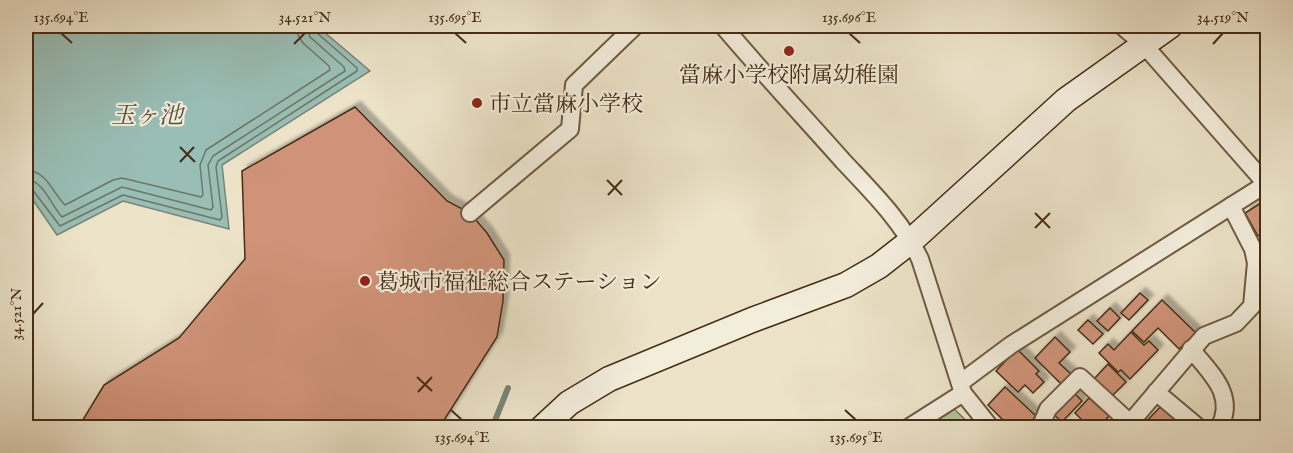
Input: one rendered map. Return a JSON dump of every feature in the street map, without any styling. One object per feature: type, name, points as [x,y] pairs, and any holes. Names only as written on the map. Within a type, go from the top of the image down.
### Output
[{"type":"street","points":[[470,213],[570,129],[574,85],[635,26]]},
{"type":"street","points":[[723,26],[889,211],[911,241],[920,259],[961,388],[991,428]]},
{"type":"street","points":[[908,428],[961,388],[1011,345],[1267,185],[1144,45],[1122,26]]},
{"type":"street","points":[[542,428],[569,403],[609,379],[752,320],[846,285],[879,266],[911,241],[1066,100],[1170,26]]},
{"type":"street","points":[[1040,428],[1045,414],[1080,377],[1130,423],[1204,336],[1236,322],[1252,306],[1256,262],[1253,249],[1231,206]]},
{"type":"street","points":[[1191,349],[1223,391],[1226,404],[1219,428]]},
{"type":"street","points":[[1156,392],[1199,428]]},
{"type":"green space","points":[[954,409],[973,427],[924,428]]},
{"type":"water","name":"玉ヶ池","points":[[26,26],[317,26],[370,71],[222,165],[229,229],[123,201],[57,235],[26,190]]},
{"type":"building","name":"葛城市福祉総合ステーション","points":[[355,107],[447,201],[470,213],[487,233],[504,260],[503,301],[497,337],[439,428],[78,428],[104,385],[179,338],[245,259],[242,171]]},
{"type":"building","points":[[1264,201],[1268,207],[1268,231],[1258,236],[1245,213]]},
{"type":"building","points":[[1140,293],[1148,300],[1129,320],[1121,313]]},
{"type":"building","points":[[1162,300],[1196,333],[1179,349],[1158,328],[1144,342],[1132,331]]},
{"type":"building","points":[[1110,308],[1120,318],[1108,331],[1097,321]]},
{"type":"building","points":[[1088,320],[1103,334],[1093,344],[1078,330]]},
{"type":"building","points":[[1131,332],[1144,345],[1149,341],[1158,350],[1130,379],[1121,370],[1118,372],[1099,353],[1108,344],[1114,350]]},
{"type":"building","points":[[1055,337],[1070,352],[1059,363],[1071,374],[1061,384],[1035,358]]},
{"type":"building","points":[[1017,349],[1039,371],[1036,374],[1044,382],[1033,393],[1025,385],[1018,392],[996,371]]},
{"type":"building","points":[[1108,364],[1126,382],[1112,396],[1094,379]]},
{"type":"building","points":[[1005,387],[1036,416],[1025,428],[1011,428],[988,405]]},
{"type":"building","points":[[1074,393],[1082,401],[1062,422],[1053,414]]},
{"type":"building","points":[[1089,398],[1109,416],[1098,428],[1090,428],[1075,413]]},
{"type":"building","points":[[1162,405],[1176,419],[1168,428],[1140,428]]},
{"type":"waterway","points":[[492,428],[508,388]]},
{"type":"place","name":"當麻小学校附属幼稚園","points":[[789,51]]},
{"type":"place","name":"市立當麻小学校","points":[[477,103]]},
{"type":"place","name":"葛城市福祉総合ステーション","points":[[365,281]]}]
